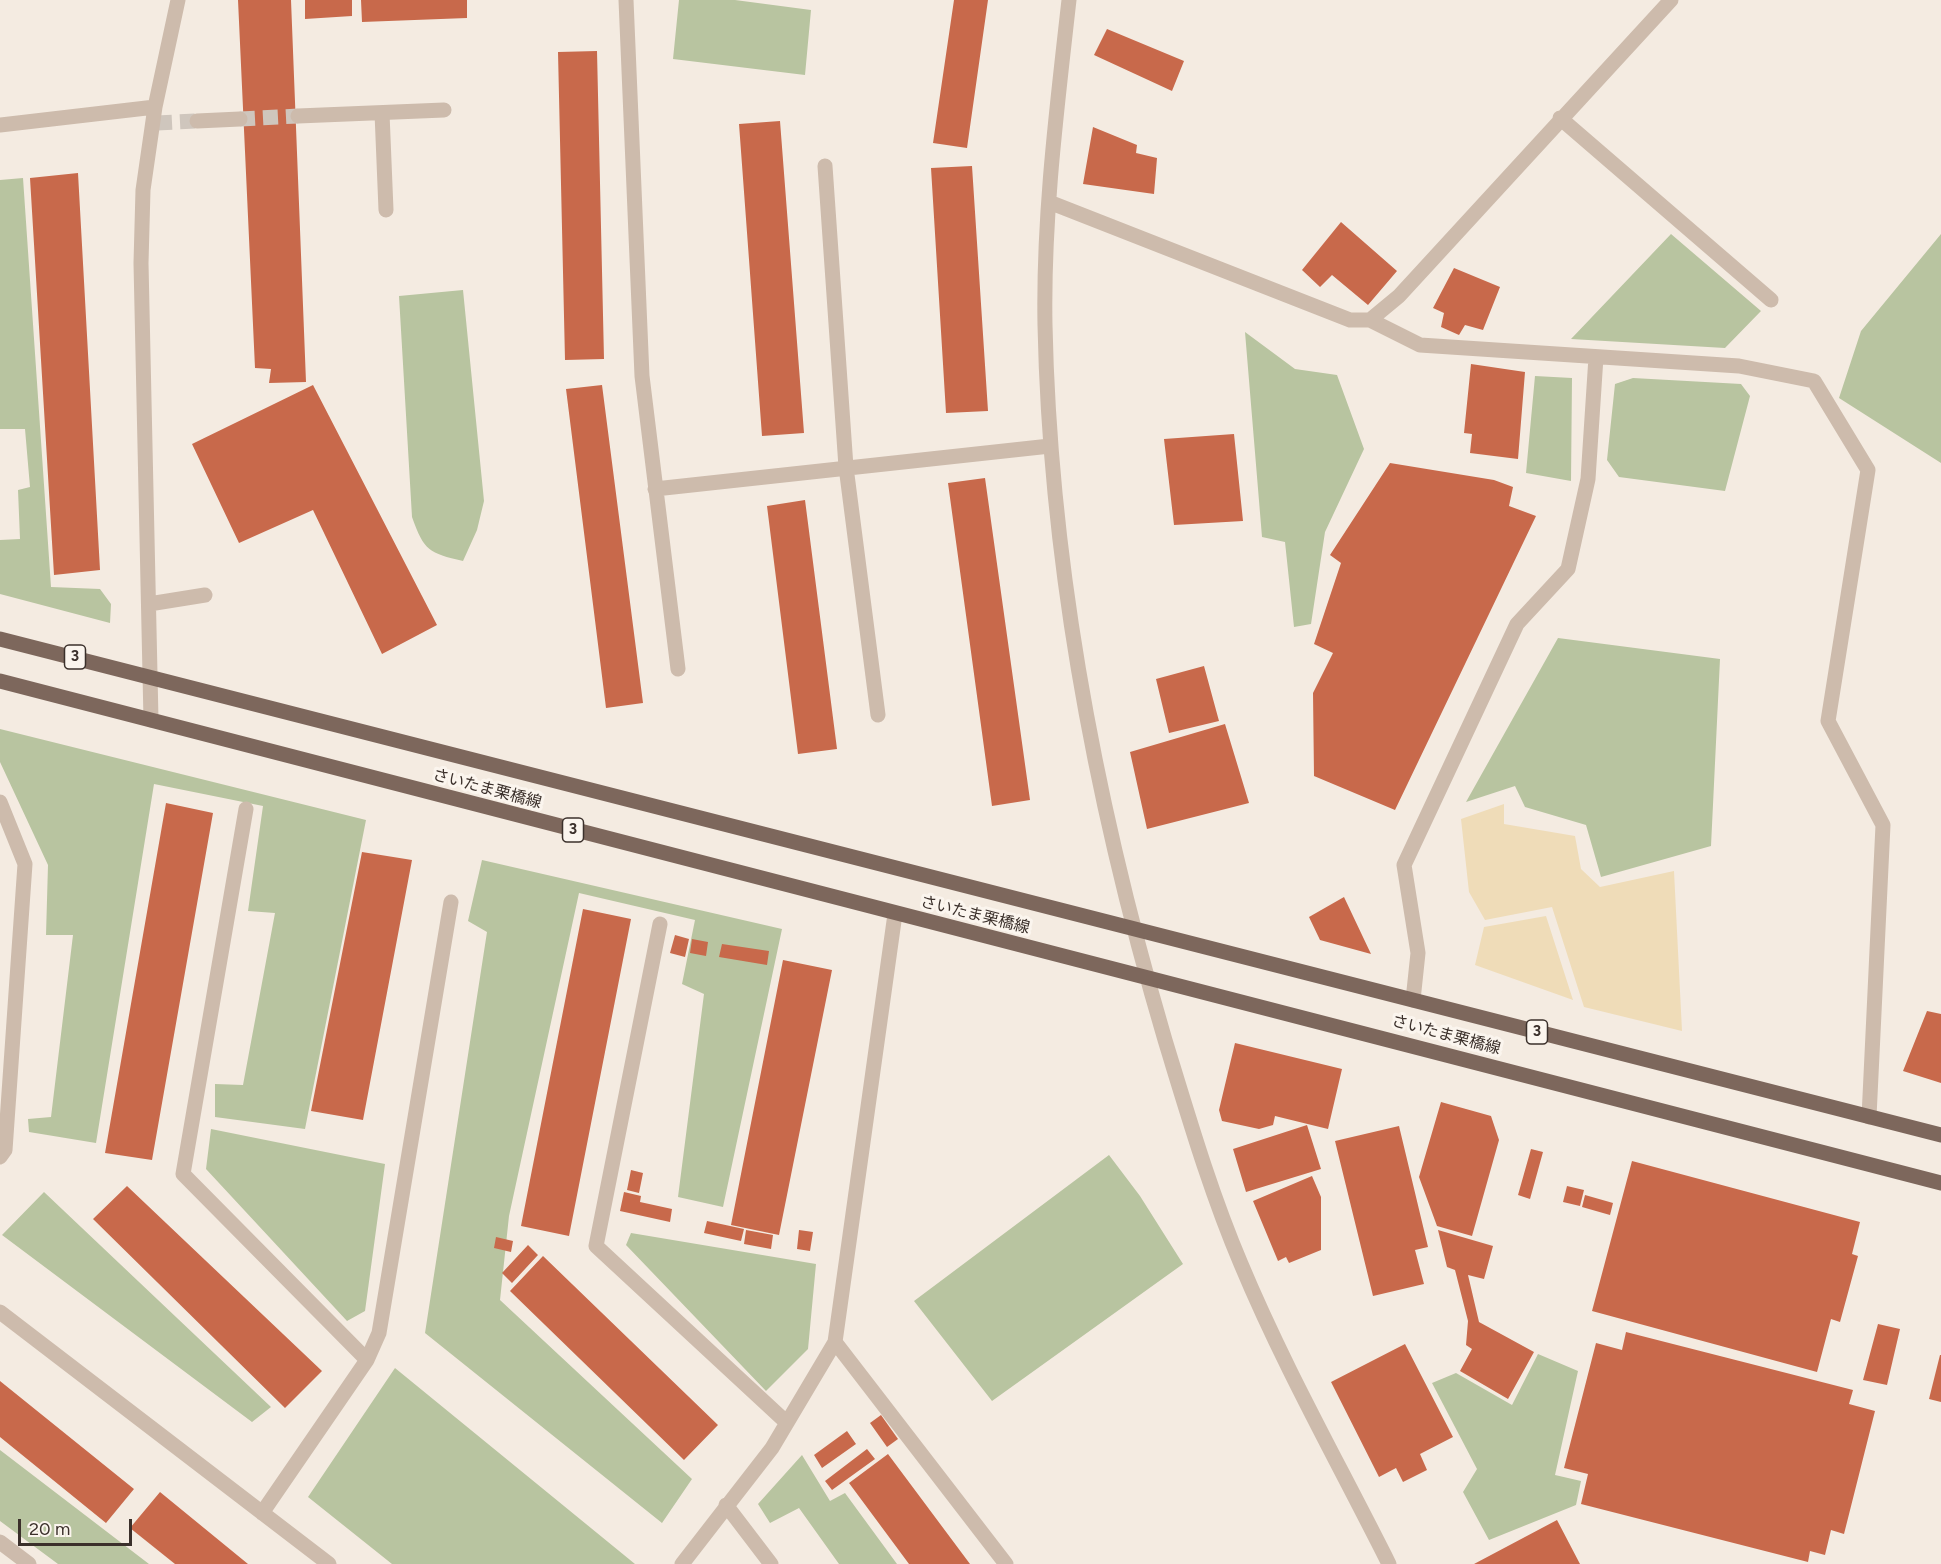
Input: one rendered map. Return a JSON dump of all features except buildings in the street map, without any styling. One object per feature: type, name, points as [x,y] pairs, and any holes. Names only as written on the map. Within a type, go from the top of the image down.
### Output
[{"type":"main road","name":"さいたま栗橋線","points":[[0,639],[1941,1135]]},
{"type":"main road","name":"さいたま栗橋線","points":[[0,681],[1941,1183]]},
{"type":"street","points":[[151,720],[141,263],[143,190],[178,0]]},
{"type":"street","points":[[626,0],[642,376],[678,669]]},
{"type":"street","points":[[1070,0],[1049,202],[1045,322],[1050,446],[1065,578],[1092,743],[1132,928],[1194,1138],[1239,1261],[1284,1360],[1389,1564]]},
{"type":"street","points":[[1370,321],[1399,296],[1560,118],[1671,0]]},
{"type":"street","points":[[298,116],[444,110]]},
{"type":"street","points":[[382,113],[386,210]]},
{"type":"street","points":[[0,125],[155,117]]},
{"type":"street","points":[[1560,118],[1772,300]]},
{"type":"street","points":[[197,121],[240,119]]},
{"type":"street","points":[[825,166],[846,467],[878,715]]},
{"type":"street","points":[[1049,202],[1350,320],[1370,321],[1420,345],[1739,366],[1814,381],[1868,470],[1828,721],[1884,825],[1869,1117]]},
{"type":"street","points":[[1413,1000],[1418,953],[1404,865],[1517,624],[1568,569],[1588,478],[1596,357]]},
{"type":"street","points":[[655,489],[1050,446]]},
{"type":"street","points":[[149,604],[205,595]]},
{"type":"street","points":[[0,802],[25,864],[5,1150],[0,1157]]},
{"type":"street","points":[[246,810],[183,1174],[367,1360]]},
{"type":"street","points":[[262,1513],[367,1360],[379,1333],[451,902]]},
{"type":"street","points":[[682,1564],[772,1448],[835,1342],[895,914]]},
{"type":"street","points":[[660,924],[596,1246],[786,1422]]},
{"type":"street","points":[[0,1312],[329,1564]]},
{"type":"street","points":[[835,1342],[1006,1564]]},
{"type":"street","points":[[726,1505],[771,1564]]},
{"type":"street","points":[[0,1542],[29,1564]]},
{"type":"green space","points":[[679,0],[735,0],[811,10],[805,75],[673,59]]},
{"type":"green space","points":[[23,178],[51,587],[100,589],[111,604],[110,623],[0,594],[0,540],[20,539],[18,490],[30,487],[25,429],[0,429],[0,180]]},
{"type":"green space","points":[[1671,234],[1761,311],[1725,348],[1571,339]]},
{"type":"green space","points":[[1941,234],[1941,463],[1839,398],[1861,331]]},
{"type":"green space","points":[[463,290],[484,501],[477,530],[463,561],[442,556],[429,549],[420,537],[412,517],[399,296]]},
{"type":"green space","points":[[1245,332],[1295,369],[1337,375],[1364,449],[1325,532],[1311,624],[1294,627],[1285,542],[1262,537]]},
{"type":"green space","points":[[1535,376],[1572,378],[1571,481],[1526,473]]},
{"type":"green space","points":[[1633,378],[1741,384],[1750,396],[1725,491],[1619,477],[1607,460],[1615,384]]},
{"type":"green space","points":[[1558,638],[1720,659],[1711,846],[1601,877],[1586,825],[1525,807],[1515,786],[1466,802]]},
{"type":"green space","points":[[0,729],[366,820],[305,1129],[215,1117],[215,1084],[243,1085],[275,913],[248,911],[263,806],[154,784],[96,1143],[29,1132],[28,1119],[51,1117],[73,935],[46,935],[48,865],[0,762]]},
{"type":"green space","points":[[482,860],[782,929],[723,1207],[678,1197],[704,994],[682,984],[695,920],[579,893],[509,1216],[500,1300],[692,1479],[662,1523],[425,1333],[487,932],[468,921]]},
{"type":"green space","points":[[211,1129],[385,1164],[365,1311],[347,1321],[206,1169]]},
{"type":"green space","points":[[1109,1155],[1140,1196],[1183,1264],[992,1401],[914,1301]]},
{"type":"green space","points":[[44,1192],[271,1407],[252,1422],[2,1235]]},
{"type":"green space","points":[[631,1233],[816,1264],[808,1349],[766,1391],[626,1245]]},
{"type":"green space","points":[[1538,1354],[1578,1371],[1555,1475],[1581,1481],[1576,1505],[1489,1540],[1463,1492],[1477,1469],[1432,1383],[1456,1373],[1512,1405]]},
{"type":"green space","points":[[395,1368],[635,1564],[392,1564],[308,1497]]},
{"type":"green space","points":[[0,1450],[149,1564],[58,1564],[0,1521]]},
{"type":"green space","points":[[802,1455],[830,1501],[845,1493],[897,1564],[839,1564],[799,1508],[770,1523],[758,1504]]},
{"type":"sand","points":[[1504,804],[1504,824],[1575,836],[1581,869],[1600,887],[1674,871],[1682,1031],[1584,1007],[1552,907],[1485,920],[1469,892],[1461,819]]},
{"type":"sand","points":[[1546,916],[1573,1000],[1475,965],[1484,927]]},
{"type":"tunnel","points":[[240,119],[298,116]]},
{"type":"tunnel","points":[[157,123],[197,121]]}]
